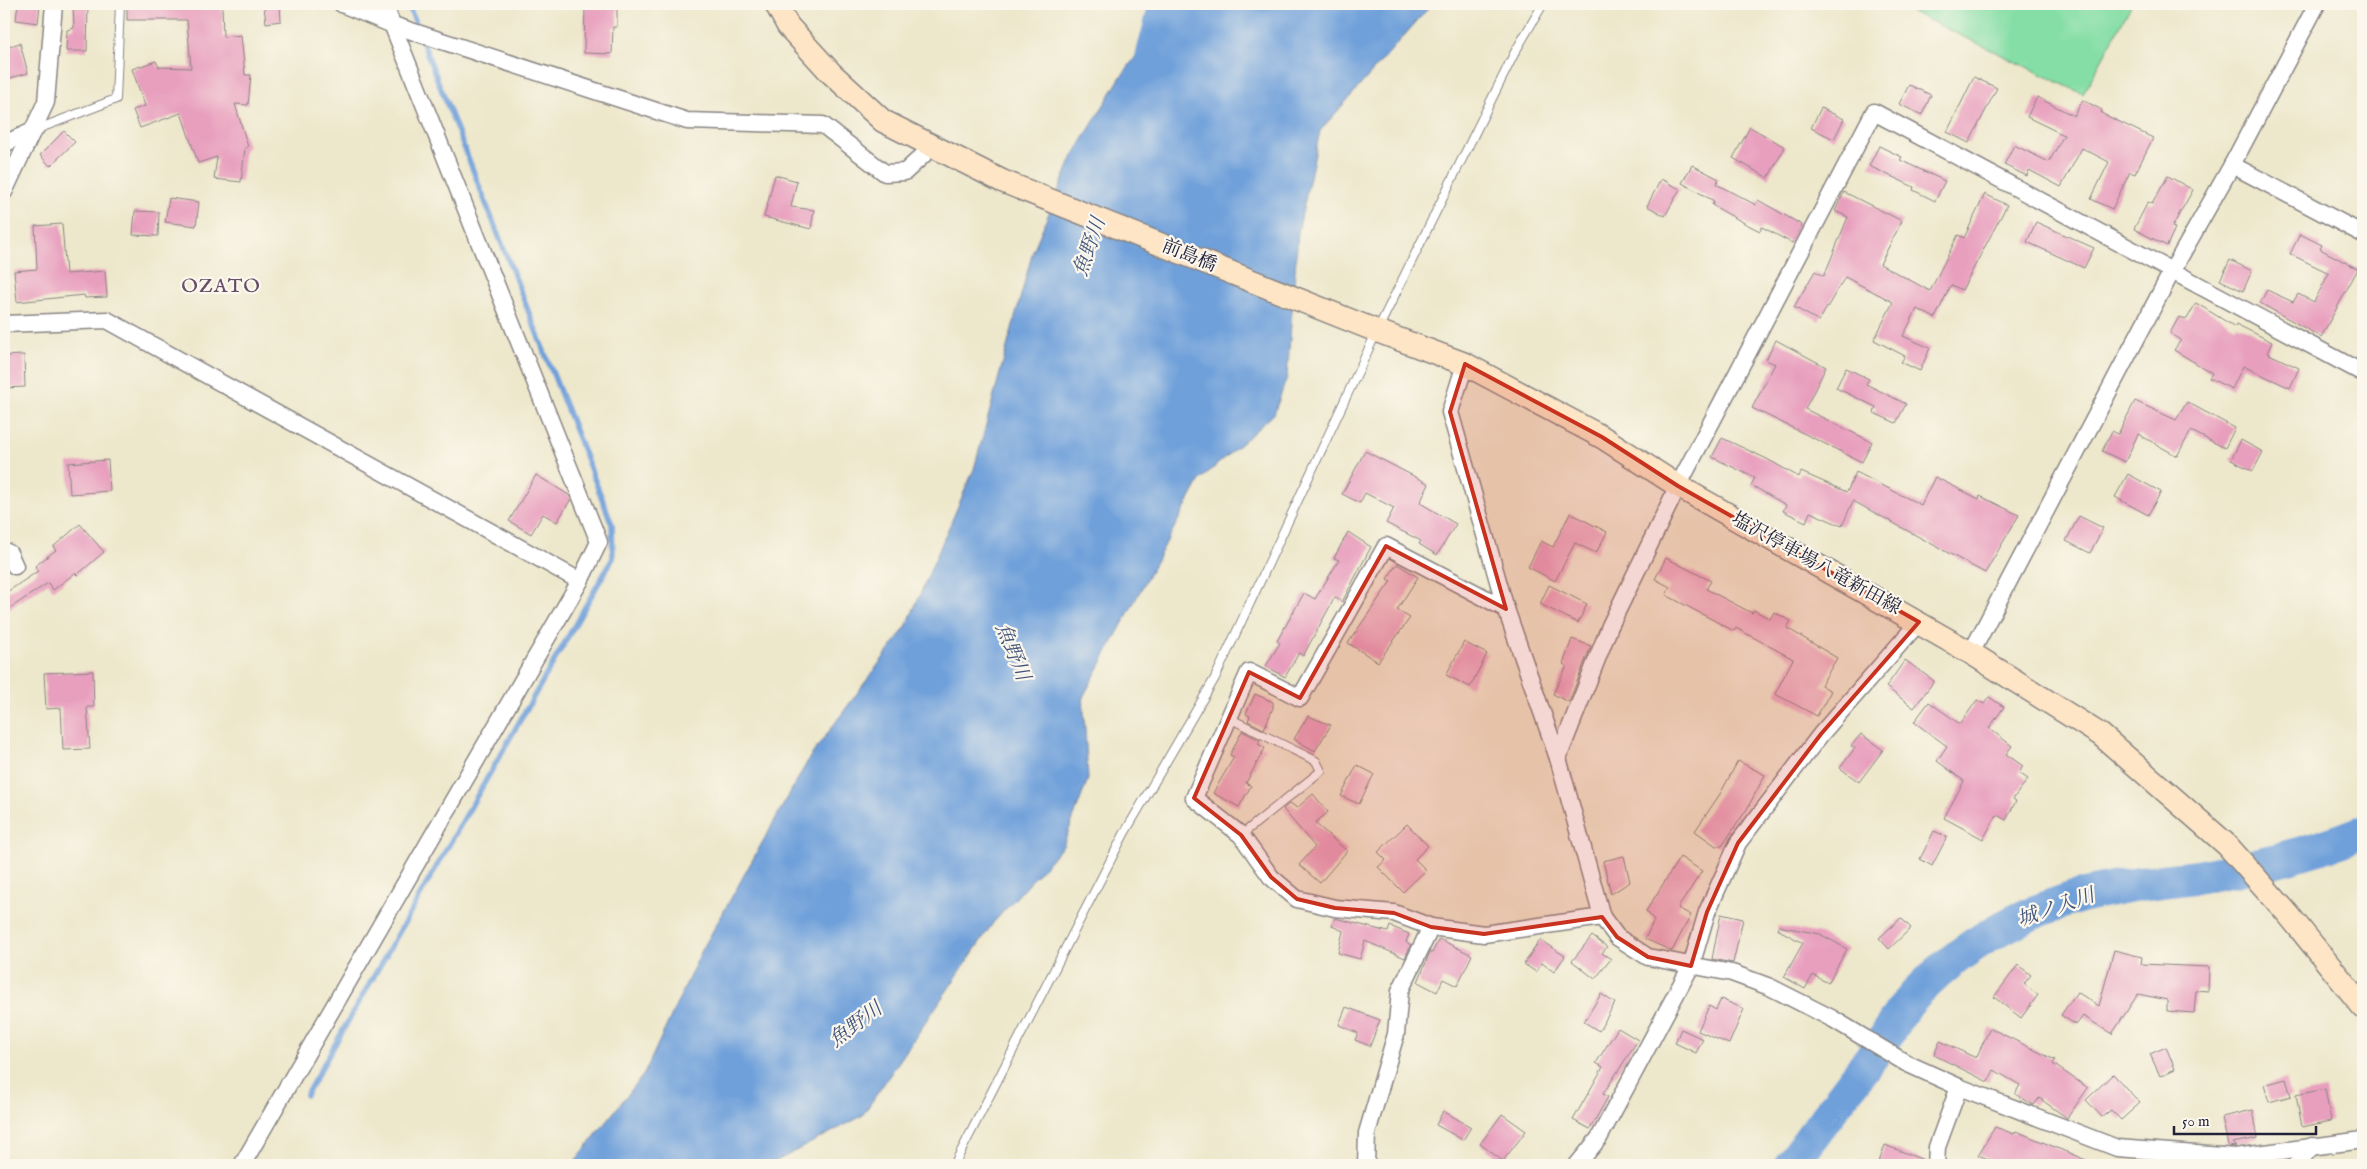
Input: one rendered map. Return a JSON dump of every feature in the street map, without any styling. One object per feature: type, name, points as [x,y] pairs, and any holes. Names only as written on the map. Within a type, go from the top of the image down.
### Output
[{"type":"main road","points":[[776,4],[788,26],[837,79],[883,121],[932,147]]},
{"type":"main road","name":"前島橋","points":[[932,147],[1002,180],[1377,332]]},
{"type":"main road","name":"塩沢停車場八竜新田線","points":[[1377,332],[1464,364],[1602,437],[1678,486],[1972,653],[2101,735],[2226,845],[2288,914],[2363,1007]]},
{"type":"street","points":[[4,192],[35,130],[46,102],[54,4]]},
{"type":"street","points":[[342,4],[393,25],[687,121],[823,125],[884,173],[905,172],[932,147]]},
{"type":"street","points":[[242,1165],[580,581],[599,542],[384,4]]},
{"type":"street","points":[[1972,653],[2172,271],[2232,165],[2317,4]]},
{"type":"street","points":[[1558,758],[1610,626],[1678,486],[1874,112],[2363,373]]},
{"type":"street","points":[[4,144],[35,130]]},
{"type":"street","points":[[2232,165],[2363,234]]},
{"type":"street","points":[[4,324],[107,320],[580,581]]},
{"type":"street","points":[[1464,364],[1450,412],[1506,609],[1558,758],[1602,917],[1617,937],[1648,957],[1732,973],[1770,987],[1833,1019],[1906,1063],[1959,1087],[2117,1148],[2235,1157],[2363,1140]]},
{"type":"street","points":[[1506,609],[1386,546],[1300,698],[1249,672],[1194,798],[1241,836],[1271,877],[1297,900],[1335,908],[1394,913],[1431,927],[1484,934],[1602,917]]},
{"type":"street","points":[[4,551],[8,553],[15,566]]},
{"type":"street","points":[[1577,1165],[1599,1138],[1691,966],[1707,912],[1738,843],[1821,734],[1919,622]]},
{"type":"street","points":[[1366,1165],[1367,1133],[1396,1034],[1400,991],[1431,927]]},
{"type":"street","points":[[1936,1165],[1937,1147],[1959,1087]]},
{"type":"street","points":[[2296,1165],[2312,1146]]},
{"type":"lane","points":[[35,130],[116,99],[120,4]]},
{"type":"lane","points":[[954,1165],[1124,834],[1215,678],[1377,332],[1515,52],[1543,4]]},
{"type":"lane","points":[[1229,718],[1316,761],[1321,771],[1241,836]]},
{"type":"highlighted area","points":[[1465,364],[1602,437],[1678,486],[1919,622],[1821,734],[1738,843],[1707,912],[1691,966],[1648,957],[1617,937],[1602,917],[1484,934],[1431,927],[1394,913],[1335,908],[1297,899],[1271,877],[1241,835],[1194,798],[1249,672],[1300,698],[1386,546],[1506,609],[1450,412]]},
{"type":"green space","points":[[1895,4],[2132,4],[2083,94]]},
{"type":"water","name":"魚野川","points":[[1174,4],[1432,4],[1320,131],[1298,232],[1287,377],[1274,414],[1200,480],[1083,697],[1088,779],[1063,846],[993,923],[862,1116],[769,1165],[572,1165],[644,1074],[701,952],[810,757],[906,627],[974,469],[1033,251],[1073,156],[1120,78]]},
{"type":"building","points":[[18,4],[40,4],[38,23],[16,20]]},
{"type":"building","points":[[73,4],[88,4],[87,51],[66,51],[67,30],[74,28]]},
{"type":"building","points":[[127,4],[222,4],[223,37],[241,35],[245,75],[251,75],[248,105],[235,104],[248,147],[245,148],[241,182],[214,179],[217,157],[198,163],[181,113],[140,128],[133,110],[145,106],[132,69],[156,61],[159,67],[191,68],[187,20],[127,20]]},
{"type":"building","points":[[585,4],[617,4],[617,27],[613,27],[612,54],[584,53]]},
{"type":"building","points":[[280,5],[281,21],[266,23],[264,6]]},
{"type":"building","points":[[20,43],[28,73],[4,80],[4,48]]},
{"type":"building","points":[[1974,77],[1997,88],[1969,143],[1947,132]]},
{"type":"building","points":[[1909,85],[1931,95],[1922,115],[1899,104]]},
{"type":"building","points":[[2037,97],[2074,116],[2083,100],[2102,110],[2101,113],[2153,138],[2135,174],[2130,172],[2112,209],[2091,199],[2109,162],[2082,148],[2061,187],[2029,170],[2027,176],[2004,165],[2014,145],[2049,162],[2064,135],[2027,117]]},
{"type":"building","points":[[1821,108],[1844,119],[1834,139],[1811,128]]},
{"type":"building","points":[[1750,127],[1785,147],[1768,178],[1733,158]]},
{"type":"building","points":[[64,131],[75,142],[50,166],[40,155]]},
{"type":"building","points":[[1879,146],[1902,157],[1900,160],[1945,181],[1935,201],[1913,190],[1914,187],[1869,166]]},
{"type":"building","points":[[1692,165],[1719,179],[1716,184],[1756,205],[1758,200],[1802,225],[1792,243],[1762,227],[1760,231],[1746,224],[1712,205],[1714,201],[1682,183]]},
{"type":"building","points":[[775,175],[797,181],[791,207],[814,210],[811,229],[764,217]]},
{"type":"building","points":[[2168,176],[2193,190],[2172,227],[2175,228],[2167,246],[2134,229],[2148,202],[2152,204]]},
{"type":"building","points":[[1661,179],[1680,189],[1665,216],[1647,206]]},
{"type":"building","points":[[1844,192],[1902,221],[1880,264],[1930,291],[1958,235],[1964,238],[1985,194],[2007,205],[1962,290],[1951,285],[1935,318],[1917,309],[1903,336],[1930,348],[1920,371],[1901,362],[1905,356],[1874,340],[1893,302],[1845,277],[1819,321],[1794,307],[1815,271],[1824,276],[1848,217],[1835,211]]},
{"type":"building","points":[[169,198],[199,202],[196,226],[165,222]]},
{"type":"building","points":[[135,211],[159,212],[158,236],[133,235]]},
{"type":"building","points":[[2036,222],[2094,248],[2084,268],[2027,242]]},
{"type":"building","points":[[62,224],[66,274],[105,271],[107,297],[85,298],[84,295],[17,302],[14,271],[37,269],[35,226]]},
{"type":"building","points":[[2300,234],[2322,245],[2320,249],[2358,269],[2321,337],[2260,303],[2267,290],[2293,302],[2298,294],[2314,302],[2329,273],[2290,254]]},
{"type":"building","points":[[2230,260],[2252,271],[2243,291],[2220,280]]},
{"type":"building","points":[[2196,303],[2235,327],[2236,324],[2272,342],[2267,353],[2299,368],[2290,388],[2243,366],[2232,389],[2209,378],[2212,373],[2174,350],[2181,340],[2170,333],[2179,317],[2187,319]]},
{"type":"building","points":[[1776,340],[1826,367],[1805,409],[1872,442],[1862,462],[1752,408],[1775,364],[1766,360]]},
{"type":"building","points":[[24,355],[25,387],[4,388],[4,356]]},
{"type":"building","points":[[1846,368],[1869,379],[1866,384],[1906,404],[1896,423],[1874,413],[1876,407],[1836,388]]},
{"type":"building","points":[[2135,401],[2176,420],[2187,402],[2235,428],[2225,448],[2191,431],[2177,456],[2138,434],[2125,462],[2102,451],[2112,431],[2118,434]]},
{"type":"building","points":[[1722,438],[1767,459],[1799,477],[1801,472],[1847,492],[1856,472],[1921,505],[1935,477],[1979,499],[1980,496],[2019,515],[1985,573],[1853,501],[1842,526],[1810,512],[1806,522],[1783,511],[1786,505],[1751,485],[1755,478],[1712,457]]},
{"type":"building","points":[[2241,440],[2263,452],[2253,471],[2231,460]]},
{"type":"building","points":[[1365,451],[1429,484],[1420,503],[1456,524],[1437,555],[1419,544],[1421,541],[1386,523],[1394,508],[1365,493],[1360,503],[1342,494]]},
{"type":"building","points":[[108,460],[110,491],[70,494],[68,463]]},
{"type":"building","points":[[2128,474],[2161,492],[2148,515],[2115,497]]},
{"type":"building","points":[[536,475],[569,495],[571,499],[557,522],[543,514],[531,534],[509,521]]},
{"type":"building","points":[[1570,513],[1607,532],[1596,553],[1575,543],[1555,581],[1528,567],[1541,541],[1553,547]]},
{"type":"building","points":[[2079,516],[2103,528],[2090,553],[2066,541]]},
{"type":"building","points":[[80,524],[104,552],[77,575],[75,573],[53,590],[48,583],[4,612],[4,594],[38,571],[35,566],[56,550],[53,547]]},
{"type":"building","points":[[1348,532],[1371,547],[1342,602],[1335,597],[1303,656],[1299,653],[1285,677],[1266,666],[1280,643],[1277,641],[1304,593],[1315,599],[1339,560],[1334,558]]},
{"type":"building","points":[[1666,558],[1711,581],[1706,589],[1752,613],[1754,610],[1770,619],[1774,612],[1791,621],[1787,628],[1837,658],[1821,685],[1831,691],[1817,716],[1775,694],[1793,659],[1736,628],[1734,631],[1666,595],[1670,587],[1655,579]]},
{"type":"building","points":[[1397,564],[1418,577],[1397,610],[1410,618],[1378,662],[1348,643],[1391,581],[1387,579]]},
{"type":"building","points":[[1549,585],[1587,604],[1578,623],[1540,604]]},
{"type":"building","points":[[1572,639],[1591,646],[1569,702],[1553,694],[1567,666],[1563,664]]},
{"type":"building","points":[[1464,642],[1487,654],[1470,687],[1446,675]]},
{"type":"building","points":[[1905,660],[1934,681],[1914,708],[1886,687]]},
{"type":"building","points":[[93,671],[94,707],[87,707],[90,749],[63,750],[61,708],[46,709],[44,673]]},
{"type":"building","points":[[1255,694],[1273,702],[1273,708],[1264,729],[1248,721],[1250,716],[1246,714]]},
{"type":"building","points":[[1989,697],[2004,707],[1989,728],[2012,746],[2006,754],[2023,766],[2019,773],[2028,779],[2013,799],[2016,801],[2006,820],[1997,815],[1983,839],[1944,818],[1964,781],[1937,761],[1947,746],[1914,722],[1929,702],[1960,724],[1977,700],[1984,704]]},
{"type":"building","points":[[1308,716],[1331,725],[1315,751],[1294,739]]},
{"type":"building","points":[[1242,731],[1260,740],[1258,744],[1265,748],[1246,783],[1251,786],[1239,807],[1213,793],[1234,757],[1230,755]]},
{"type":"building","points":[[1861,734],[1883,750],[1859,782],[1840,768],[1855,748],[1851,746]]},
{"type":"building","points":[[1738,761],[1765,775],[1747,809],[1722,846],[1716,846],[1695,831],[1720,794]]},
{"type":"building","points":[[1357,765],[1374,774],[1359,804],[1341,796]]},
{"type":"building","points":[[1313,794],[1328,812],[1315,823],[1347,851],[1320,883],[1299,865],[1315,847],[1283,809],[1290,803],[1297,808]]},
{"type":"building","points":[[1407,824],[1428,846],[1415,859],[1426,870],[1403,892],[1378,867],[1386,860],[1378,852]]},
{"type":"building","points":[[1934,831],[1947,837],[1932,866],[1920,859]]},
{"type":"building","points":[[1624,856],[1630,882],[1611,894],[1603,861]]},
{"type":"building","points":[[1680,857],[1702,871],[1678,908],[1691,915],[1672,951],[1645,939],[1654,920],[1646,911]]},
{"type":"building","points":[[1721,914],[1743,919],[1733,963],[1712,959]]},
{"type":"building","points":[[1335,918],[1388,932],[1390,926],[1409,934],[1406,942],[1411,945],[1405,958],[1365,941],[1360,959],[1338,953],[1343,931],[1332,926]]},
{"type":"building","points":[[1901,918],[1911,928],[1889,949],[1879,938]]},
{"type":"building","points":[[1778,926],[1820,934],[1847,949],[1828,983],[1813,975],[1805,989],[1784,977],[1803,943],[1777,929]]},
{"type":"building","points":[[1592,936],[1607,947],[1602,953],[1611,959],[1595,979],[1572,961]]},
{"type":"building","points":[[1439,939],[1472,955],[1457,986],[1443,979],[1437,992],[1418,982],[1430,952],[1432,953]]},
{"type":"building","points":[[1540,940],[1565,956],[1554,972],[1542,963],[1536,972],[1524,964]]},
{"type":"building","points":[[2114,950],[2142,957],[2141,964],[2209,967],[2208,991],[2196,990],[2194,1013],[2167,1011],[2167,1000],[2138,994],[2112,1034],[2083,1016],[2076,1025],[2061,1015],[2077,992],[2099,1006]]},
{"type":"building","points":[[2018,965],[2031,975],[2024,984],[2038,995],[2021,1018],[1994,997]]},
{"type":"building","points":[[1601,994],[1615,1003],[1599,1031],[1584,1022]]},
{"type":"building","points":[[1721,999],[1744,1009],[1729,1044],[1698,1031],[1709,1006],[1716,1010]]},
{"type":"building","points":[[1346,1007],[1380,1020],[1370,1046],[1355,1040],[1358,1033],[1339,1025]]},
{"type":"building","points":[[1618,1028],[1638,1040],[1603,1094],[1608,1097],[1590,1129],[1573,1120],[1603,1067],[1596,1063]]},
{"type":"building","points":[[1990,1028],[2055,1060],[2053,1064],[2088,1088],[2067,1118],[2039,1098],[2034,1105],[2015,1094],[2020,1085],[1994,1070],[1988,1082],[1934,1055],[1940,1041],[1976,1058]]},
{"type":"building","points":[[1681,1029],[1703,1039],[1696,1053],[1675,1043]]},
{"type":"building","points":[[2166,1047],[2175,1069],[2160,1076],[2150,1054]]},
{"type":"building","points":[[2113,1074],[2140,1103],[2121,1120],[2111,1110],[2102,1117],[2086,1100]]},
{"type":"building","points":[[2286,1079],[2291,1096],[2269,1102],[2264,1085]]},
{"type":"building","points":[[2325,1089],[2331,1121],[2302,1127],[2296,1095]]},
{"type":"building","points":[[2253,1110],[2258,1138],[2232,1143],[2236,1147],[2228,1146],[2222,1117]]},
{"type":"building","points":[[1443,1111],[1471,1127],[1463,1140],[1436,1125]]},
{"type":"building","points":[[1502,1114],[1526,1131],[1503,1161],[1480,1144]]},
{"type":"building","points":[[1995,1127],[2014,1134],[2016,1131],[2098,1165],[2003,1165],[1978,1155]]},
{"type":"building","points":[[1885,1145],[1926,1161],[1926,1165],[1878,1165]]},
{"type":"waterway","points":[[408,4],[418,29]]},
{"type":"waterway","points":[[1150,66],[1166,4]]},
{"type":"waterway","points":[[306,1095],[613,558],[612,524],[421,38]]},
{"type":"waterway","name":"城ノ入川","points":[[1791,1165],[1879,1047],[1906,1005],[1950,962],[2001,928],[2028,915],[2086,895],[2128,886],[2203,876],[2244,868],[2304,853],[2363,832]]},
{"type":"district","name":"OZATO","points":[[221,286]]}]
